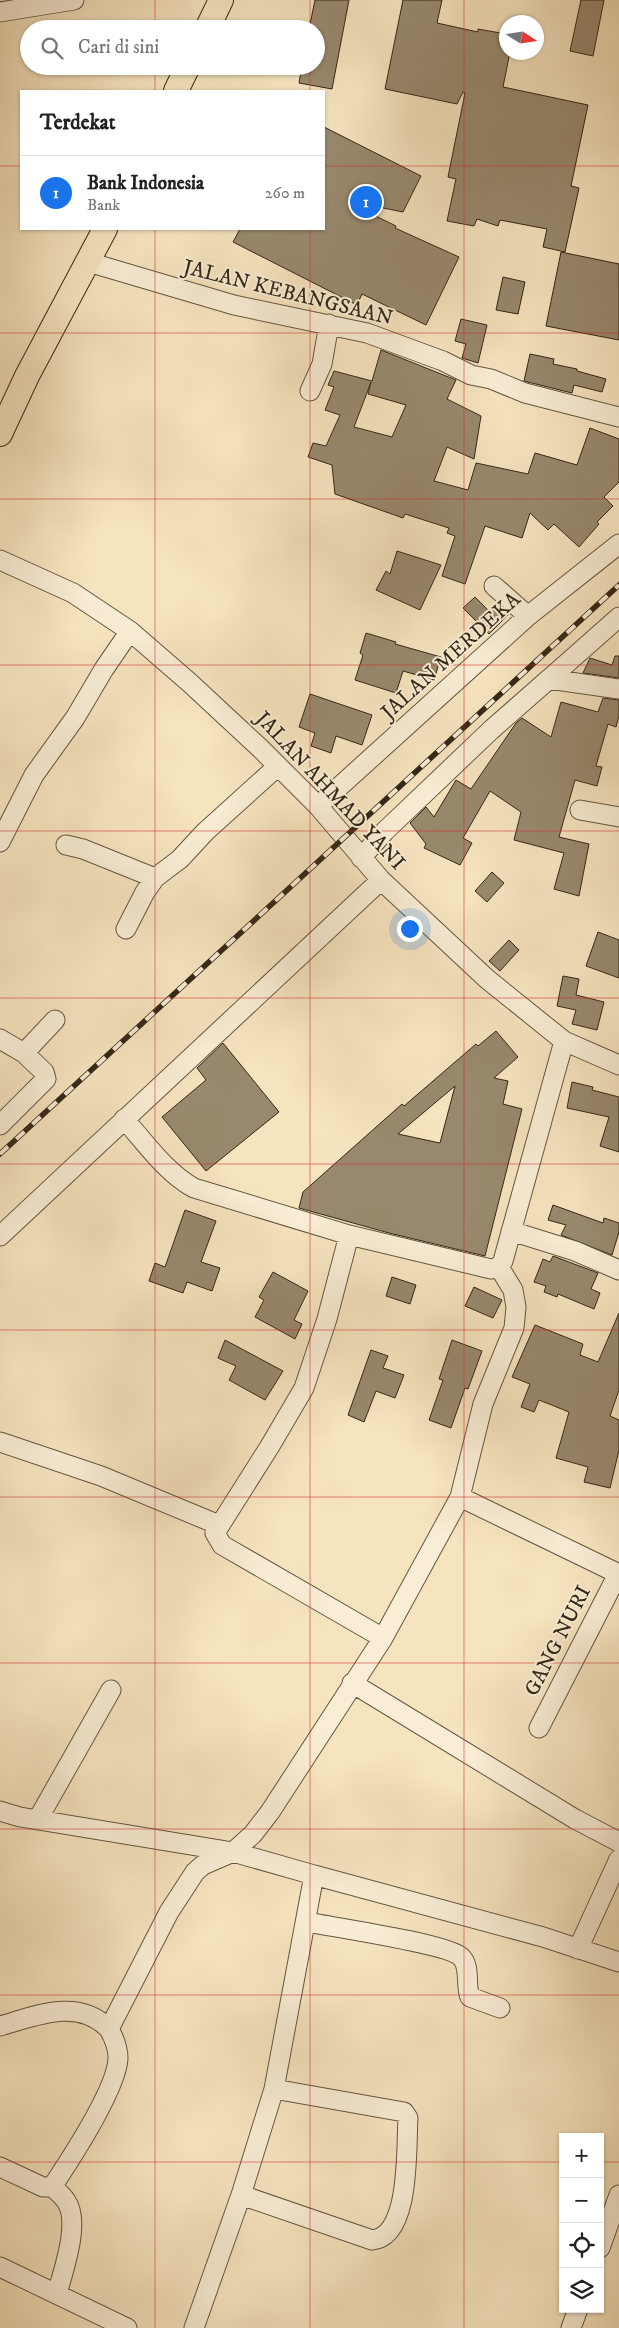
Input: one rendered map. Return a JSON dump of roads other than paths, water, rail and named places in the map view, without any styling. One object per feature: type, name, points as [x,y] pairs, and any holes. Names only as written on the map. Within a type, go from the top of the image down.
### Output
[{"type":"main road","points":[[211,20],[221,0]]},
{"type":"main road","points":[[176,90],[184,75]]},
{"type":"main road","points":[[0,434],[27,376],[105,230]]},
{"type":"street","points":[[0,12],[74,0]]},
{"type":"street","name":"JALAN KEBANGSAAN","points":[[88,262],[234,305],[329,324],[388,339],[471,375],[490,379],[525,393],[619,417]]},
{"type":"street","points":[[310,392],[322,364],[329,324]]},
{"type":"street","name":"JALAN MERDEKA","points":[[324,815],[528,616],[619,544]]},
{"type":"street","name":"JALAN AHMAD YANI","points":[[0,560],[73,593],[130,631],[230,718],[324,815],[381,880],[487,980],[564,1041],[619,1065]]},
{"type":"street","points":[[494,586],[528,616]]},
{"type":"street","points":[[361,858],[385,831],[491,730],[619,617]]},
{"type":"street","points":[[0,842],[34,775],[75,718],[130,631]]},
{"type":"street","points":[[549,679],[619,689]]},
{"type":"street","points":[[126,929],[145,892],[155,878],[180,859],[205,832],[278,766]]},
{"type":"street","points":[[580,810],[619,817]]},
{"type":"street","points":[[66,845],[83,849],[155,878]]},
{"type":"street","points":[[0,1236],[381,880]]},
{"type":"street","points":[[24,1054],[55,1020]]},
{"type":"street","points":[[0,1039],[24,1054],[44,1072],[46,1079],[0,1125]]},
{"type":"street","points":[[124,1119],[185,1183],[250,1206],[349,1235],[491,1270],[500,1267],[503,1261],[564,1041]]},
{"type":"street","points":[[511,1231],[575,1251],[619,1270]]},
{"type":"street","points":[[349,1235],[327,1319],[304,1388],[270,1446],[219,1524],[215,1534],[222,1545],[383,1638]]},
{"type":"street","points":[[109,2029],[169,1912],[188,1882],[203,1865],[233,1852],[253,1834],[270,1812],[383,1638],[460,1497],[483,1404],[514,1328],[516,1307],[513,1290],[500,1267]]},
{"type":"street","points":[[0,1442],[101,1476],[219,1524]]},
{"type":"street","points":[[460,1497],[618,1574]]},
{"type":"street","name":"GANG NURI","points":[[539,1728],[618,1574]]},
{"type":"street","points":[[352,1683],[576,1819],[619,1842]]},
{"type":"street","points":[[38,1819],[111,1690]]},
{"type":"street","points":[[0,1811],[20,1817],[233,1852],[619,1962]]},
{"type":"street","points":[[578,1949],[619,1859]]},
{"type":"street","points":[[194,2328],[241,2195],[274,2089],[307,1922],[314,1875]]},
{"type":"street","points":[[307,1922],[434,1947],[457,1954],[465,1962],[470,1998],[500,2008]]},
{"type":"street","points":[[0,2026],[66,2010],[87,2014],[97,2019],[109,2029],[115,2040],[118,2054],[112,2081],[104,2100],[52,2187]]},
{"type":"street","points":[[241,2195],[372,2240],[379,2239],[389,2233],[399,2215],[404,2178],[408,2118],[406,2114],[400,2110],[274,2089]]},
{"type":"street","points":[[0,2166],[38,2186],[52,2187],[67,2202],[72,2218],[71,2238],[57,2294]]},
{"type":"street","points":[[604,2237],[619,2195]]},
{"type":"street","points":[[0,2267],[126,2328]]},
{"type":"street","points":[[571,2328],[577,2313]]},
{"type":"railway","points":[[0,1154],[619,585]]},
{"type":"place","name":"Bank Indonesia","points":[[366,202]]}]
